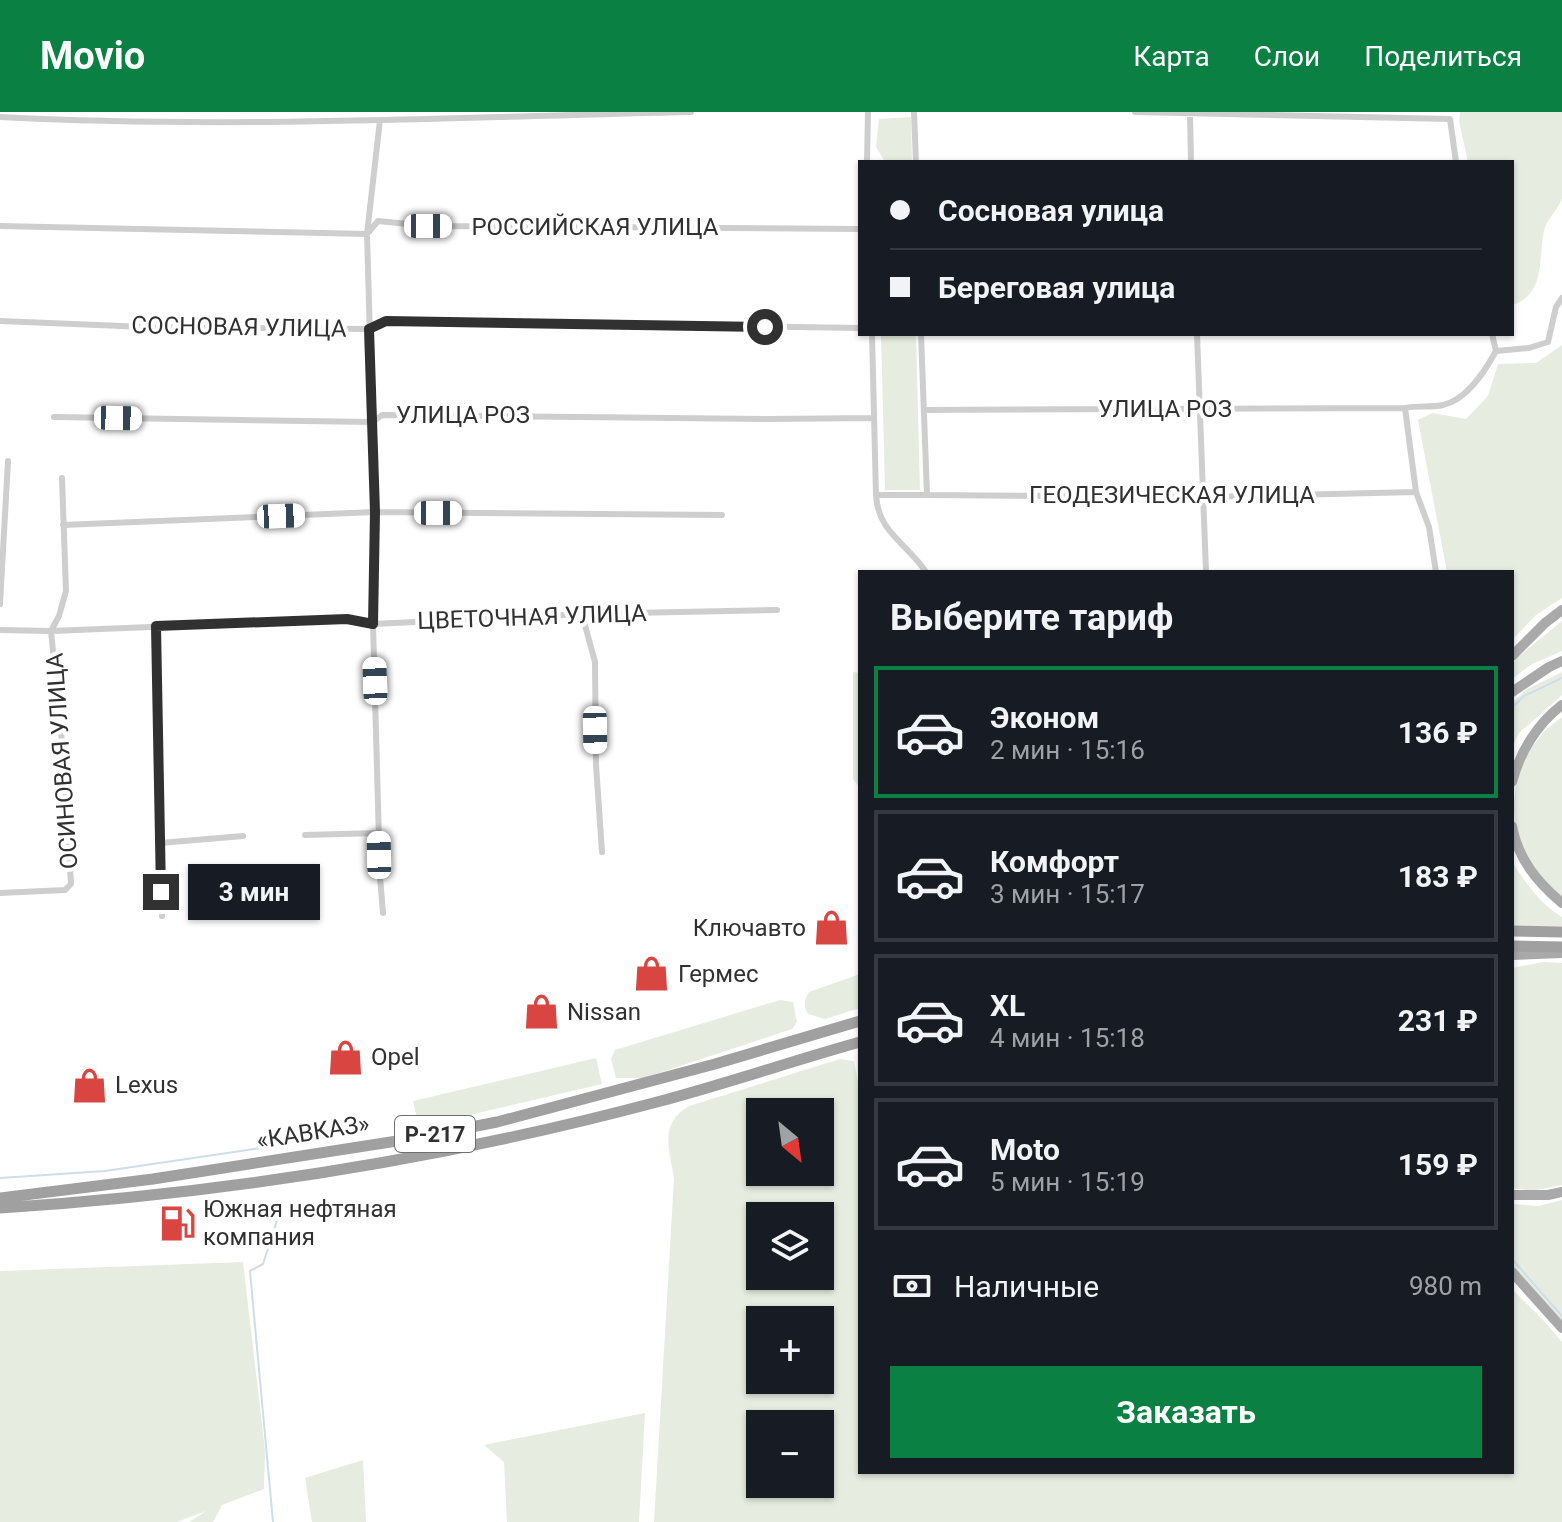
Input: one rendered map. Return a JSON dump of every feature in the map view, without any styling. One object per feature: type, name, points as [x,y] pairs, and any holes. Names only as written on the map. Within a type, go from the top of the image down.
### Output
[{"type":"highway","points":[[1514,931],[1562,932]]},
{"type":"highway","points":[[1514,946],[1562,947]]},
{"type":"highway","name":"«КАВКАЗ»","points":[[0,1198],[153,1179],[395,1141],[549,1109],[858,1022]]},
{"type":"highway","name":"«КАВКАЗ»","points":[[0,1208],[143,1196],[390,1160],[657,1102],[858,1043]]},
{"type":"highway","points":[[745,1055],[672,1082],[668,1090],[676,1092],[781,1061],[809,1057]]},
{"type":"highway","points":[[549,1109],[562,1109],[622,1095],[630,1099],[627,1105],[592,1113],[565,1124]]},
{"type":"main road","points":[[1514,654],[1562,610]]},
{"type":"main road","points":[[1514,691],[1562,661]]},
{"type":"main road","points":[[1514,777],[1526,745],[1562,705]]},
{"type":"main road","points":[[1514,832],[1522,857],[1534,877],[1562,903]]},
{"type":"main road","points":[[1514,955],[1562,953]]},
{"type":"main road","points":[[1514,1195],[1562,1192]]},
{"type":"main road","points":[[1514,1274],[1562,1328]]},
{"type":"street","points":[[0,117],[115,123],[380,120],[403,115],[691,112]]},
{"type":"street","points":[[867,160],[868,112]]},
{"type":"street","points":[[914,112],[916,160]]},
{"type":"street","points":[[1135,112],[1450,119],[1456,160]]},
{"type":"street","points":[[1190,114],[1191,160]]},
{"type":"street","points":[[380,120],[367,234],[375,512],[373,624],[383,913]]},
{"type":"street","name":"РОССИЙСКАЯ УЛИЦА","points":[[0,226],[367,234],[378,221],[428,226],[858,229]]},
{"type":"street","points":[[1492,336],[1496,351],[1529,348],[1548,342],[1556,307],[1562,298]]},
{"type":"street","name":"СОСНОВАЯ УЛИЦА","points":[[0,321],[146,327],[369,329],[386,321],[858,328]]},
{"type":"street","points":[[872,336],[877,510],[884,526],[919,560],[925,570]]},
{"type":"street","points":[[921,336],[927,495]]},
{"type":"street","points":[[1197,336],[1206,570]]},
{"type":"street","name":"УЛИЦА РОЗ","points":[[924,410],[1441,406],[1454,401],[1474,383],[1496,351]]},
{"type":"street","points":[[1405,408],[1416,492],[1429,527],[1436,570]]},
{"type":"street","name":"УЛИЦА РОЗ","points":[[54,417],[373,422],[382,415],[874,418]]},
{"type":"street","points":[[0,604],[8,461]]},
{"type":"street","points":[[51,631],[66,591],[62,478]]},
{"type":"street","name":"ГЕОДЕЗИЧЕСКАЯ УЛИЦА","points":[[876,495],[1205,497],[1416,492]]},
{"type":"street","points":[[63,525],[375,512],[722,515]]},
{"type":"street","name":"ЦВЕТОЧНАЯ УЛИЦА","points":[[0,630],[51,631],[347,619],[373,624],[582,614],[777,610]]},
{"type":"street","points":[[582,614],[595,662],[596,765],[602,852]]},
{"type":"street","points":[[156,626],[162,916]]},
{"type":"street","name":"ОСИНОВАЯ УЛИЦА","points":[[0,893],[65,890],[71,884],[51,631]]},
{"type":"street","points":[[305,835],[379,833]]},
{"type":"street","points":[[160,843],[243,836]]},
{"type":"shaded area","points":[[1460,112],[1562,112],[1562,199],[1545,227],[1535,284],[1523,300],[1514,304],[1514,160],[1468,160]]},
{"type":"shaded area","points":[[911,117],[912,160],[884,160],[876,147],[879,119]]},
{"type":"shaded area","points":[[881,336],[916,336],[920,490],[885,490]]},
{"type":"shaded area","points":[[1562,345],[1562,598],[1536,615],[1514,638],[1514,570],[1447,570],[1418,420],[1432,413],[1466,419],[1488,396],[1498,364],[1536,363]]},
{"type":"shaded area","points":[[1562,621],[1562,651],[1532,664],[1514,678],[1514,662]]},
{"type":"shaded area","points":[[853,672],[858,673],[858,785],[853,779]]},
{"type":"shaded area","points":[[1562,672],[1562,695],[1518,734],[1514,743],[1514,701],[1527,689]]},
{"type":"shaded area","points":[[1562,717],[1562,897],[1541,878],[1526,856],[1517,832],[1514,807],[1517,781],[1526,757],[1541,736]]},
{"type":"shaded area","points":[[1514,865],[1540,899],[1562,917],[1562,926],[1514,927]]},
{"type":"shaded area","points":[[1543,962],[1562,963],[1562,1185],[1532,1191],[1514,1188],[1514,968]]},
{"type":"shaded area","points":[[858,975],[858,1009],[825,1019],[808,1014],[805,1003],[809,992]]},
{"type":"shaded area","points":[[780,1000],[793,1002],[797,1022],[792,1029],[644,1078],[616,1078],[611,1059],[615,1050]]},
{"type":"shaded area","points":[[596,1058],[602,1084],[419,1127],[413,1101]]},
{"type":"shaded area","points":[[840,1059],[854,1061],[858,1082],[858,1474],[1514,1474],[1514,1291],[1562,1342],[1562,1522],[654,1522],[674,1178],[668,1137],[673,1120],[689,1106]]},
{"type":"shaded area","points":[[1562,1200],[1562,1324],[1514,1269],[1514,1204],[1538,1206]]},
{"type":"shaded area","points":[[243,1262],[265,1450],[264,1489],[222,1505],[213,1522],[189,1522],[206,1511],[177,1522],[0,1522],[0,1271]]},
{"type":"shaded area","points":[[645,1413],[639,1522],[507,1522],[504,1462],[484,1445]]},
{"type":"shaded area","points":[[363,1460],[366,1522],[312,1522],[305,1478]]},
{"type":"waterway","points":[[1514,706],[1524,696],[1562,678]]},
{"type":"waterway","points":[[0,1178],[105,1171],[275,1146]]},
{"type":"waterway","points":[[273,1522],[250,1271],[263,1264],[281,1208]]},
{"type":"waterway","points":[[1514,1261],[1562,1316]]},
{"type":"place","name":"Ключавто","points":[[832,928]]},
{"type":"place","name":"Гермес","points":[[652,974]]},
{"type":"place","name":"Nissan","points":[[541,1012]]},
{"type":"place","name":"Opel","points":[[345,1057]]},
{"type":"place","name":"Lexus","points":[[89,1085]]},
{"type":"place","name":"Южная нефтяная компания","points":[[177,1223]]},
{"type":"route","points":[[161,892],[156,626],[347,619],[373,624],[375,512],[369,329],[386,321],[765,327]]}]
